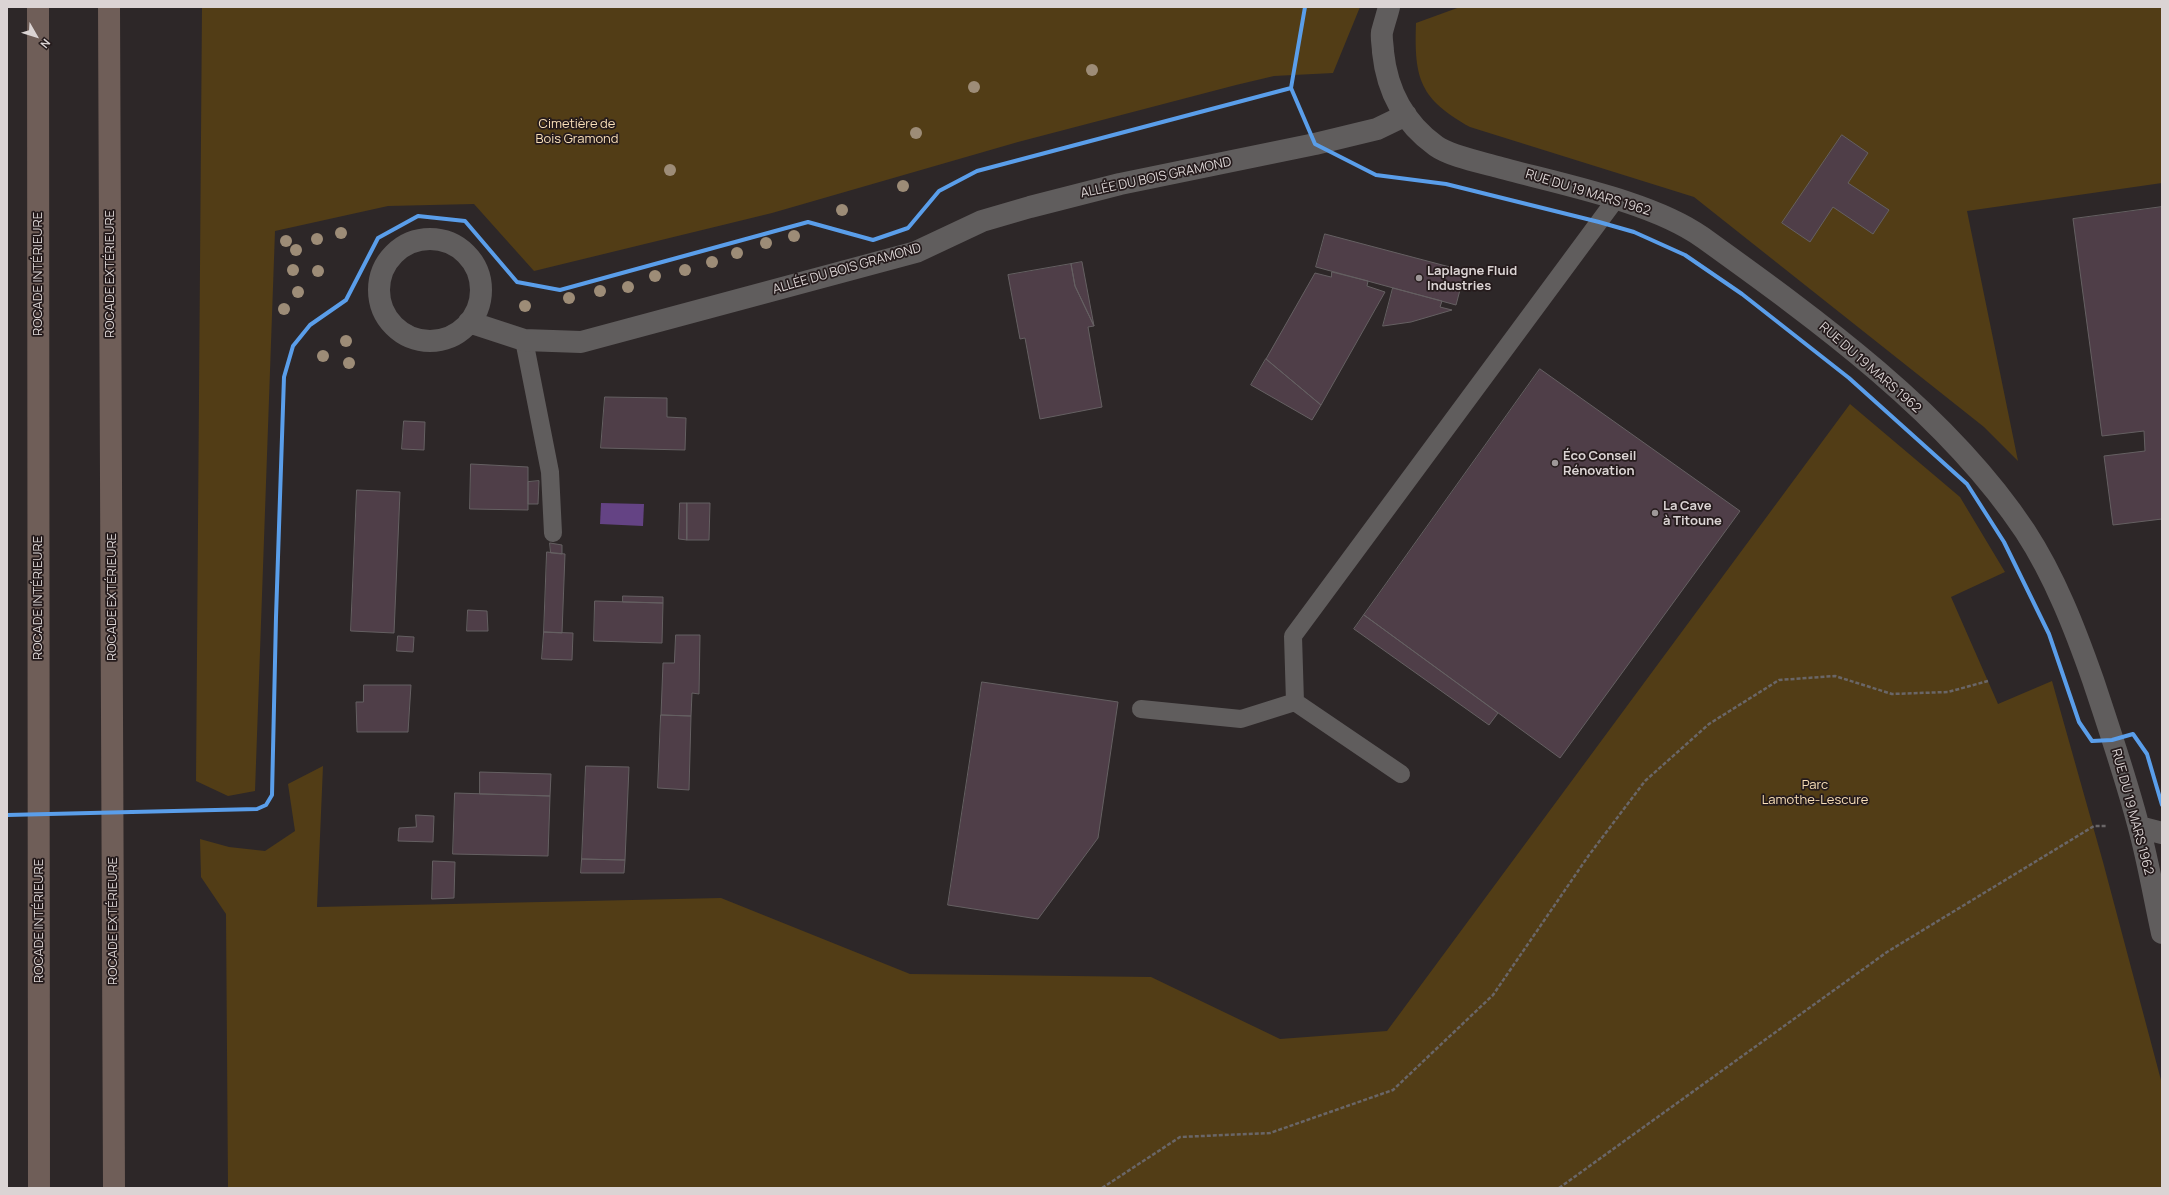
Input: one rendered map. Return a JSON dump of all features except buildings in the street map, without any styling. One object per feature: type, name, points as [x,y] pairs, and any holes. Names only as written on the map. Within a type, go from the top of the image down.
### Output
[{"type":"highway","name":"ROCADE INTÉRIEURE","points":[[38,7],[39,1188]]},
{"type":"highway","name":"ROCADE EXTÉRIEURE","points":[[109,7],[114,1188]]},
{"type":"street","name":"RUE DU 19 MARS 1962","points":[[1390,7],[1382,35],[1385,67],[1391,92],[1406,115],[1438,148],[1473,160],[1616,199],[1663,216],[1694,232],[1816,321],[1902,394],[1966,456],[2025,531],[2051,576],[2079,639],[2121,765],[2139,827],[2162,933]]},
{"type":"street","name":"ALLÉE DU BOIS GRAMOND","points":[[469,322],[524,340],[581,342],[916,252],[982,221],[1030,207],[1120,184],[1315,144],[1377,129],[1406,115]]},
{"type":"street","points":[[420,240],[438,240],[459,249],[468,257],[478,272],[481,289],[478,307],[469,322],[458,333],[443,340],[427,341],[412,338],[398,330],[387,318],[381,303],[379,288],[382,272],[390,258],[404,246],[420,240]]},
{"type":"street","points":[[2139,827],[2162,833]]},
{"type":"lane","points":[[1295,702],[1293,636],[1616,199]]},
{"type":"lane","points":[[524,340],[550,472],[553,532]]},
{"type":"lane","points":[[1140,709],[1241,719],[1295,702]]},
{"type":"lane","points":[[1295,702],[1401,774]]},
{"type":"path","points":[[1102,1188],[1180,1136],[1270,1133],[1393,1090],[1493,995],[1589,856],[1645,780],[1709,724],[1779,680],[1835,676],[1892,694],[1948,692],[1988,681]]},
{"type":"path","points":[[1559,1188],[1887,952],[2094,826],[2139,827]]},
{"type":"green space","name":"Cimetière de Bois Gramond","points":[[202,7],[1360,7],[1333,73],[1274,76],[1236,85],[1018,142],[772,213],[534,271],[474,204],[388,206],[275,231],[255,791],[228,796],[196,781]]},
{"type":"green space","points":[[1460,7],[2162,7],[2162,183],[1967,211],[2018,461],[1984,427],[1694,197],[1470,127],[1440,107],[1430,97],[1419,73],[1416,23]]},
{"type":"green space","name":"Parc Lamothe-Lescure","points":[[1850,404],[1960,497],[2005,572],[1951,597],[1998,704],[2052,681],[2103,862],[2162,1084],[2162,1188],[228,1188],[226,914],[201,877],[200,839],[229,847],[265,851],[295,831],[288,784],[323,766],[317,907],[721,898],[910,974],[1151,977],[1280,1039],[1387,1031]]},
{"type":"shaded area","points":[[601,503],[644,504],[643,526],[600,524]]},
{"type":"cycle path","points":[[1305,7],[1291,88],[1315,144],[1376,175],[1446,184],[1599,222],[1634,232],[1685,255],[1742,294],[1849,378],[1967,484],[2004,542],[2049,634],[2079,722],[2092,741],[2112,740],[2133,734],[2147,754],[2162,805]]},
{"type":"cycle path","points":[[7,815],[257,809],[266,805],[272,795],[284,377],[293,346],[310,325],[346,300],[378,238],[418,216],[465,221],[517,282],[560,290],[808,222],[873,240],[908,228],[939,191],[977,171],[1291,88]]},
{"type":"place","name":"Laplagne Fluid Industries","points":[[1419,278]]},
{"type":"place","name":"Éco Conseil Rénovation","points":[[1555,463]]},
{"type":"place","name":"La Cave à Titoune","points":[[1655,513]]}]
